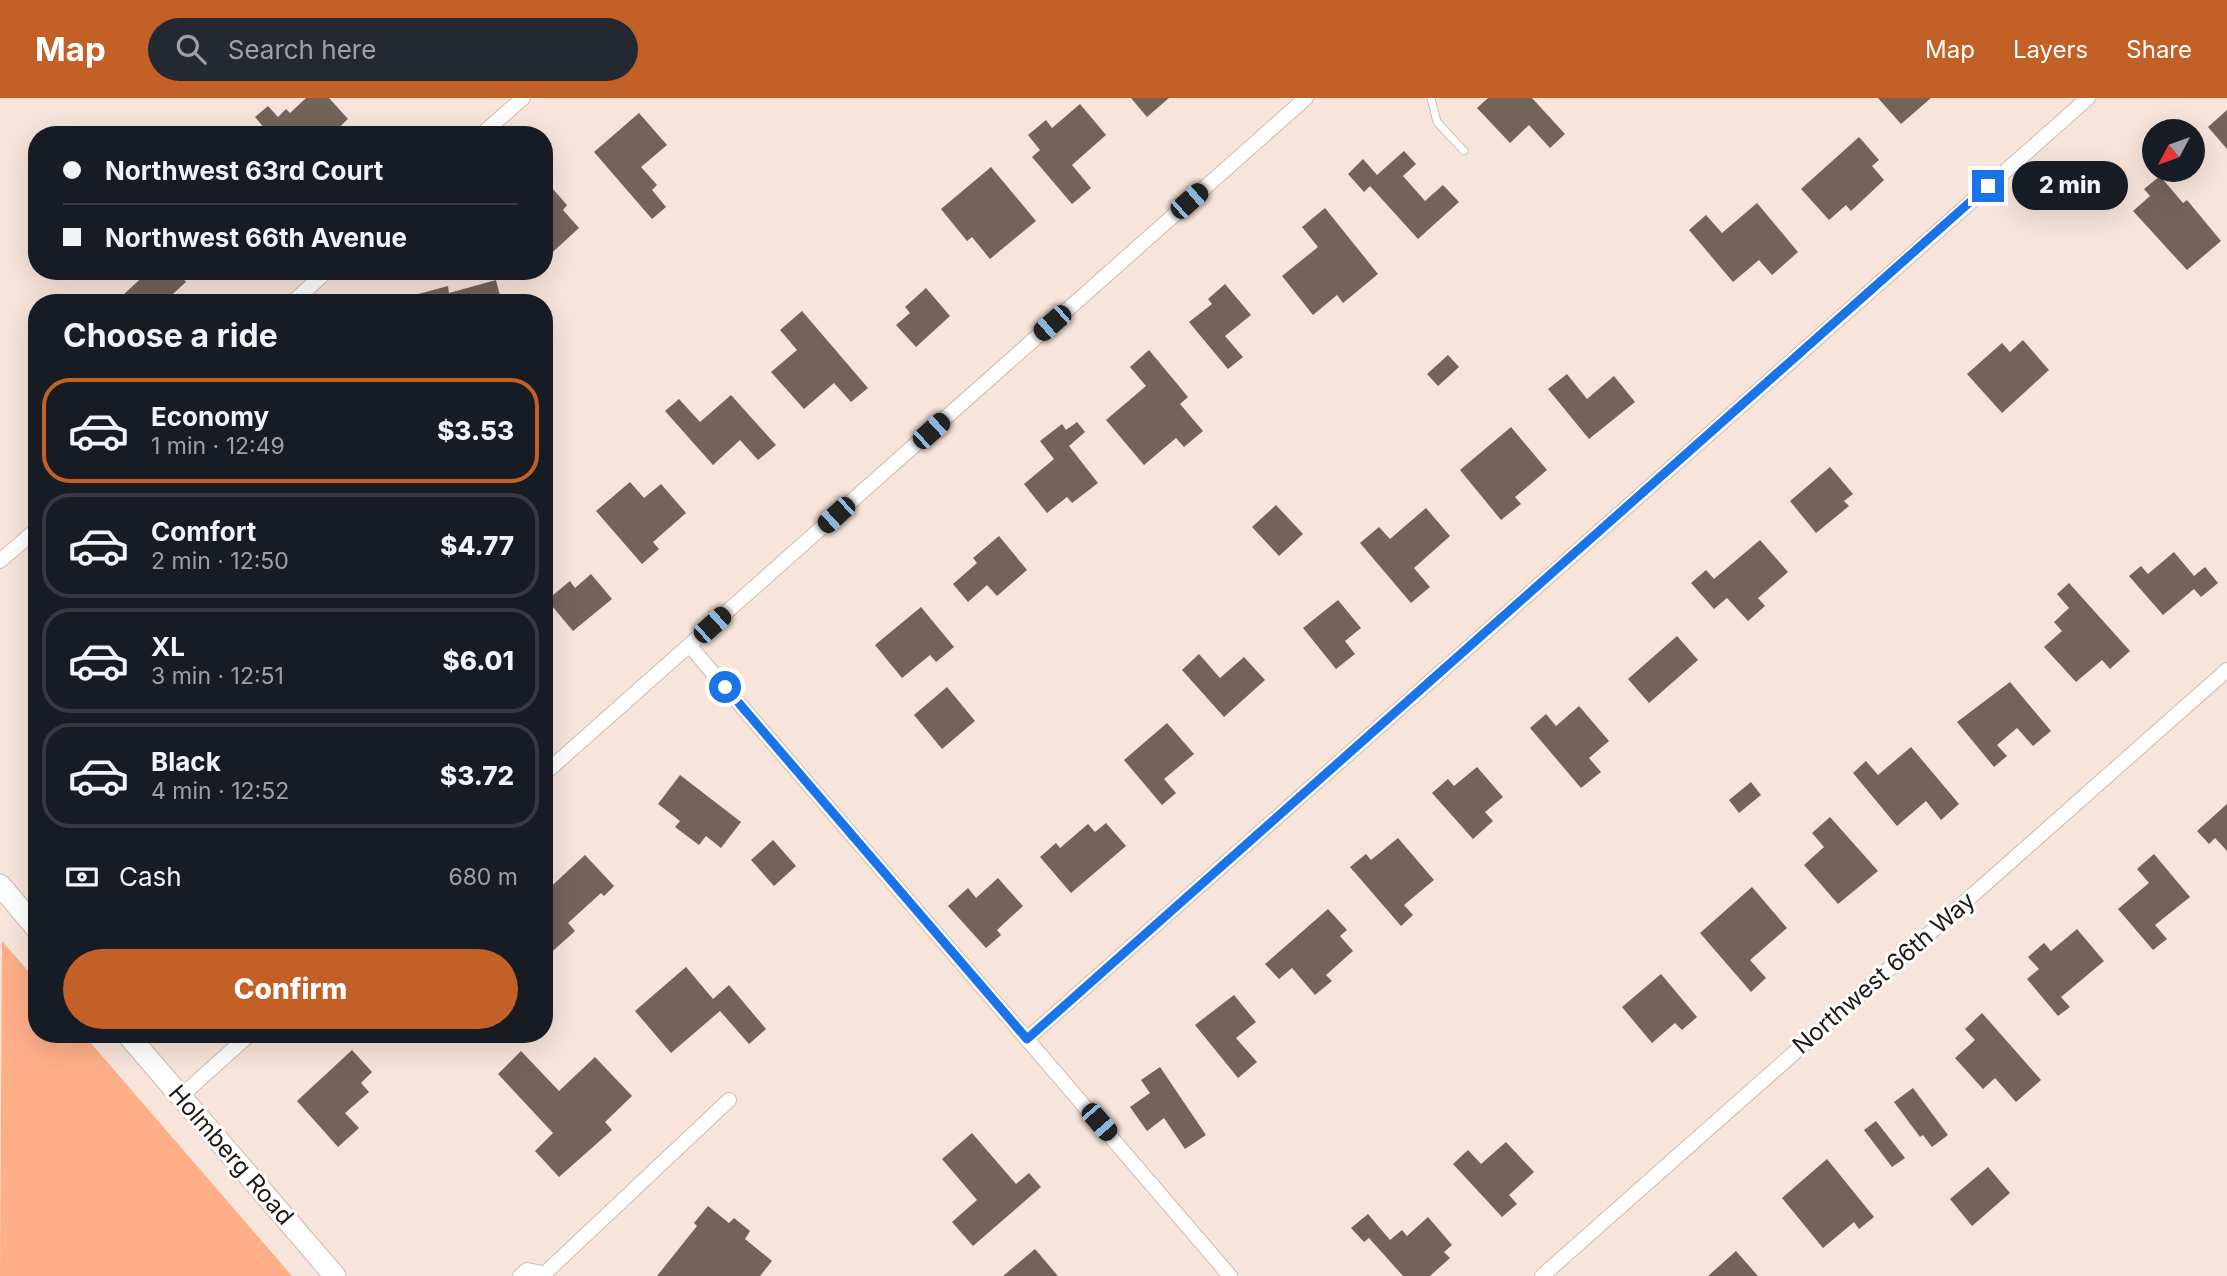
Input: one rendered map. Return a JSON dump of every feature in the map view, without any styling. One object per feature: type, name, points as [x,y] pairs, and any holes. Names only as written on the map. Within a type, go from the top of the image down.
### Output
[{"type":"street","points":[[491,126],[523,98]]},
{"type":"street","points":[[553,766],[1306,98]]},
{"type":"street","points":[[1027,1039],[2088,98]]},
{"type":"street","points":[[302,294],[317,280]]},
{"type":"street","points":[[0,561],[28,537]]},
{"type":"street","points":[[689,645],[1230,1276]]},
{"type":"street","name":"Northwest 66th Way","points":[[1542,1276],[2227,670]]},
{"type":"street","points":[[0,885],[28,918]]},
{"type":"street","name":"Holmberg Road","points":[[135,1043],[335,1276]]},
{"type":"street","points":[[181,1096],[240,1043]]},
{"type":"street","points":[[520,1276],[527,1270],[542,1274],[729,1100]]},
{"type":"lane","points":[[1431,98],[1437,122],[1464,152]]},
{"type":"shaded area","points":[[2,941],[28,971],[28,1043],[91,1043],[292,1276],[0,1276]]},
{"type":"building","points":[[306,98],[329,98],[348,119],[341,126],[262,126],[255,117],[268,106],[278,117],[286,109],[290,113]]},
{"type":"building","points":[[1131,98],[1169,98],[1147,117]]},
{"type":"building","points":[[1488,98],[1532,98],[1565,134],[1550,148],[1529,125],[1510,143],[1477,108]]},
{"type":"building","points":[[1878,98],[1931,98],[1901,124]]},
{"type":"building","points":[[1080,104],[1106,135],[1072,165],[1091,188],[1072,204],[1032,157],[1040,150],[1028,135],[1046,120],[1052,128]]},
{"type":"building","points":[[2227,110],[2227,149],[2208,127]]},
{"type":"building","points":[[639,113],[667,145],[641,167],[657,185],[652,190],[666,207],[652,219],[594,152]]},
{"type":"building","points":[[1859,137],[1879,160],[1872,166],[1884,180],[1851,211],[1846,205],[1829,220],[1801,189]]},
{"type":"building","points":[[1404,151],[1416,164],[1403,176],[1425,201],[1443,185],[1459,202],[1418,239],[1370,186],[1364,192],[1348,174],[1363,159],[1377,175]]},
{"type":"building","points":[[991,167],[1036,221],[990,259],[972,237],[967,241],[941,209]]},
{"type":"building","points":[[2153,182],[2165,182],[2183,203],[2187,200],[2221,241],[2187,270],[2133,211],[2150,196],[2144,189]]},
{"type":"building","points":[[553,189],[567,205],[563,210],[579,228],[553,252]]},
{"type":"building","points":[[1757,203],[1798,252],[1772,275],[1759,260],[1733,282],[1689,230],[1706,215],[1722,233]]},
{"type":"building","points":[[1325,208],[1378,274],[1343,303],[1337,295],[1313,315],[1282,276],[1318,247],[1302,227]]},
{"type":"building","points":[[139,280],[186,282],[173,294],[124,294]]},
{"type":"building","points":[[496,280],[500,294],[418,294],[448,286],[449,293]]},
{"type":"building","points":[[1225,284],[1251,315],[1225,336],[1243,357],[1228,369],[1189,322],[1212,304],[1208,299]]},
{"type":"building","points":[[926,288],[950,316],[916,347],[896,325],[910,313],[905,307]]},
{"type":"building","points":[[802,311],[868,388],[851,402],[834,383],[804,409],[771,372],[797,350],[780,330]]},
{"type":"building","points":[[2023,340],[2049,370],[2002,413],[1967,374],[2002,343],[2010,352]]},
{"type":"building","points":[[1149,350],[1188,397],[1180,404],[1203,431],[1184,447],[1176,438],[1144,465],[1106,420],[1146,386],[1130,367]]},
{"type":"building","points":[[1448,355],[1459,367],[1438,386],[1427,374]]},
{"type":"building","points":[[1567,374],[1587,399],[1614,376],[1635,402],[1589,439],[1548,389]]},
{"type":"building","points":[[731,395],[776,445],[758,460],[740,440],[713,465],[665,411],[679,399],[700,422]]},
{"type":"building","points":[[1077,422],[1085,432],[1069,446],[1098,483],[1072,503],[1067,497],[1047,513],[1024,484],[1054,459],[1040,441],[1062,424],[1066,430]]},
{"type":"building","points":[[1511,427],[1547,470],[1515,497],[1521,504],[1501,520],[1460,470]]},
{"type":"building","points":[[1830,467],[1853,494],[1844,501],[1849,506],[1816,533],[1790,501]]},
{"type":"building","points":[[630,482],[644,498],[661,484],[686,513],[653,542],[659,549],[642,564],[596,511]]},
{"type":"building","points":[[1276,505],[1303,534],[1279,556],[1252,527]]},
{"type":"building","points":[[1426,508],[1450,536],[1414,568],[1430,587],[1411,603],[1360,543],[1379,527],[1390,539]]},
{"type":"building","points":[[999,536],[1027,570],[997,596],[987,585],[968,602],[953,584],[977,563],[973,558]]},
{"type":"building","points":[[1760,540],[1788,572],[1758,598],[1765,606],[1748,621],[1727,598],[1714,609],[1691,583],[1706,570],[1714,579]]},
{"type":"building","points":[[2174,552],[2194,576],[2205,567],[2218,583],[2201,597],[2194,589],[2163,615],[2129,576],[2141,566],[2148,574]]},
{"type":"building","points":[[591,574],[612,599],[573,631],[553,607],[553,595],[570,581],[575,588]]},
{"type":"building","points":[[2069,583],[2130,651],[2110,669],[2102,660],[2076,682],[2044,647],[2062,631],[2054,622],[2069,608],[2057,594]]},
{"type":"building","points":[[1338,600],[1361,628],[1345,641],[1355,654],[1336,669],[1303,628]]},
{"type":"building","points":[[921,607],[954,647],[936,662],[930,655],[902,678],[875,645]]},
{"type":"building","points":[[1677,636],[1698,660],[1649,703],[1628,679]]},
{"type":"building","points":[[1199,654],[1220,678],[1244,657],[1265,680],[1224,717],[1182,670]]},
{"type":"building","points":[[2010,682],[2051,731],[2033,746],[2017,728],[1997,745],[2007,756],[1994,767],[1957,722]]},
{"type":"building","points":[[947,687],[975,721],[942,749],[914,715]]},
{"type":"building","points":[[1579,706],[1609,741],[1589,758],[1601,772],[1581,788],[1530,728],[1546,714],[1556,726]]},
{"type":"building","points":[[1167,723],[1194,754],[1164,779],[1176,793],[1162,805],[1124,760]]},
{"type":"building","points":[[1911,747],[1959,804],[1941,820],[1926,801],[1897,826],[1853,773],[1866,761],[1878,775]]},
{"type":"building","points":[[1477,767],[1503,797],[1485,812],[1493,821],[1473,839],[1432,793],[1448,779],[1454,786]]},
{"type":"building","points":[[680,775],[741,822],[721,848],[706,836],[699,845],[675,827],[680,821],[658,804]]},
{"type":"building","points":[[1751,782],[1761,795],[1739,813],[1729,800]]},
{"type":"building","points":[[2227,804],[2227,851],[2215,838],[2209,844],[2197,831]]},
{"type":"building","points":[[1830,817],[1878,871],[1838,904],[1804,865],[1824,847],[1812,833]]},
{"type":"building","points":[[1106,823],[1126,846],[1071,893],[1040,857],[1056,843],[1060,848],[1088,824],[1095,832]]},
{"type":"building","points":[[1398,838],[1434,880],[1404,905],[1413,915],[1401,926],[1350,867],[1366,854],[1371,860]]},
{"type":"building","points":[[773,840],[796,866],[774,886],[751,860]]},
{"type":"building","points":[[2154,854],[2190,897],[2155,925],[2167,939],[2153,950],[2118,909],[2149,883],[2137,869]]},
{"type":"building","points":[[585,855],[614,886],[604,896],[601,893],[568,923],[575,931],[553,951],[553,885]]},
{"type":"building","points":[[998,878],[1023,906],[997,930],[1001,935],[986,948],[948,906],[968,888],[976,898]]},
{"type":"building","points":[[1752,887],[1787,928],[1750,960],[1766,978],[1751,992],[1700,933]]},
{"type":"building","points":[[1328,909],[1347,930],[1340,936],[1353,951],[1326,975],[1332,981],[1315,995],[1292,968],[1279,979],[1265,964]]},
{"type":"building","points":[[2077,929],[2104,961],[2061,997],[2070,1007],[2058,1016],[2027,979],[2039,969],[2028,957],[2044,943],[2051,951]]},
{"type":"building","points":[[686,967],[713,999],[729,985],[766,1029],[749,1044],[720,1011],[671,1053],[635,1011]]},
{"type":"building","points":[[1661,974],[1697,1017],[1682,1030],[1675,1023],[1652,1043],[1622,1007]]},
{"type":"building","points":[[1234,995],[1256,1022],[1236,1038],[1257,1062],[1238,1078],[1195,1025]]},
{"type":"building","points":[[1982,1013],[2041,1080],[2016,1102],[1995,1078],[1983,1089],[1955,1058],[1975,1040],[1965,1029]]},
{"type":"building","points":[[352,1050],[372,1072],[361,1083],[369,1092],[345,1113],[359,1128],[338,1147],[297,1101]]},
{"type":"building","points":[[521,1051],[559,1091],[595,1057],[632,1096],[605,1122],[612,1130],[559,1177],[535,1151],[553,1133],[498,1074]]},
{"type":"building","points":[[1160,1067],[1206,1135],[1185,1149],[1164,1118],[1147,1131],[1130,1107],[1150,1093],[1141,1080]]},
{"type":"building","points":[[1913,1088],[1948,1135],[1932,1147],[1923,1135],[1920,1137],[1894,1102]]},
{"type":"building","points":[[1876,1121],[1905,1158],[1892,1167],[1864,1130]]},
{"type":"building","points":[[972,1133],[1016,1184],[1029,1173],[1041,1187],[973,1246],[952,1222],[977,1200],[942,1159]]},
{"type":"building","points":[[1506,1142],[1534,1172],[1509,1195],[1517,1204],[1502,1217],[1453,1164],[1468,1150],[1481,1164]]},
{"type":"building","points":[[1827,1159],[1874,1217],[1859,1229],[1854,1222],[1823,1248],[1782,1198]]},
{"type":"building","points":[[1988,1167],[2010,1193],[1972,1226],[1950,1199]]},
{"type":"building","points":[[708,1206],[729,1223],[734,1218],[750,1231],[745,1239],[772,1261],[760,1276],[657,1276],[697,1226],[694,1223]]},
{"type":"building","points":[[1368,1214],[1390,1240],[1402,1230],[1407,1236],[1428,1217],[1452,1245],[1444,1252],[1450,1258],[1430,1276],[1403,1276],[1369,1238],[1364,1242],[1351,1228]]},
{"type":"building","points":[[1035,1249],[1058,1276],[1003,1276]]},
{"type":"building","points":[[1736,1251],[1758,1276],[1708,1276]]},
{"type":"route","points":[[725,687],[1027,1039],[1988,186]]}]
